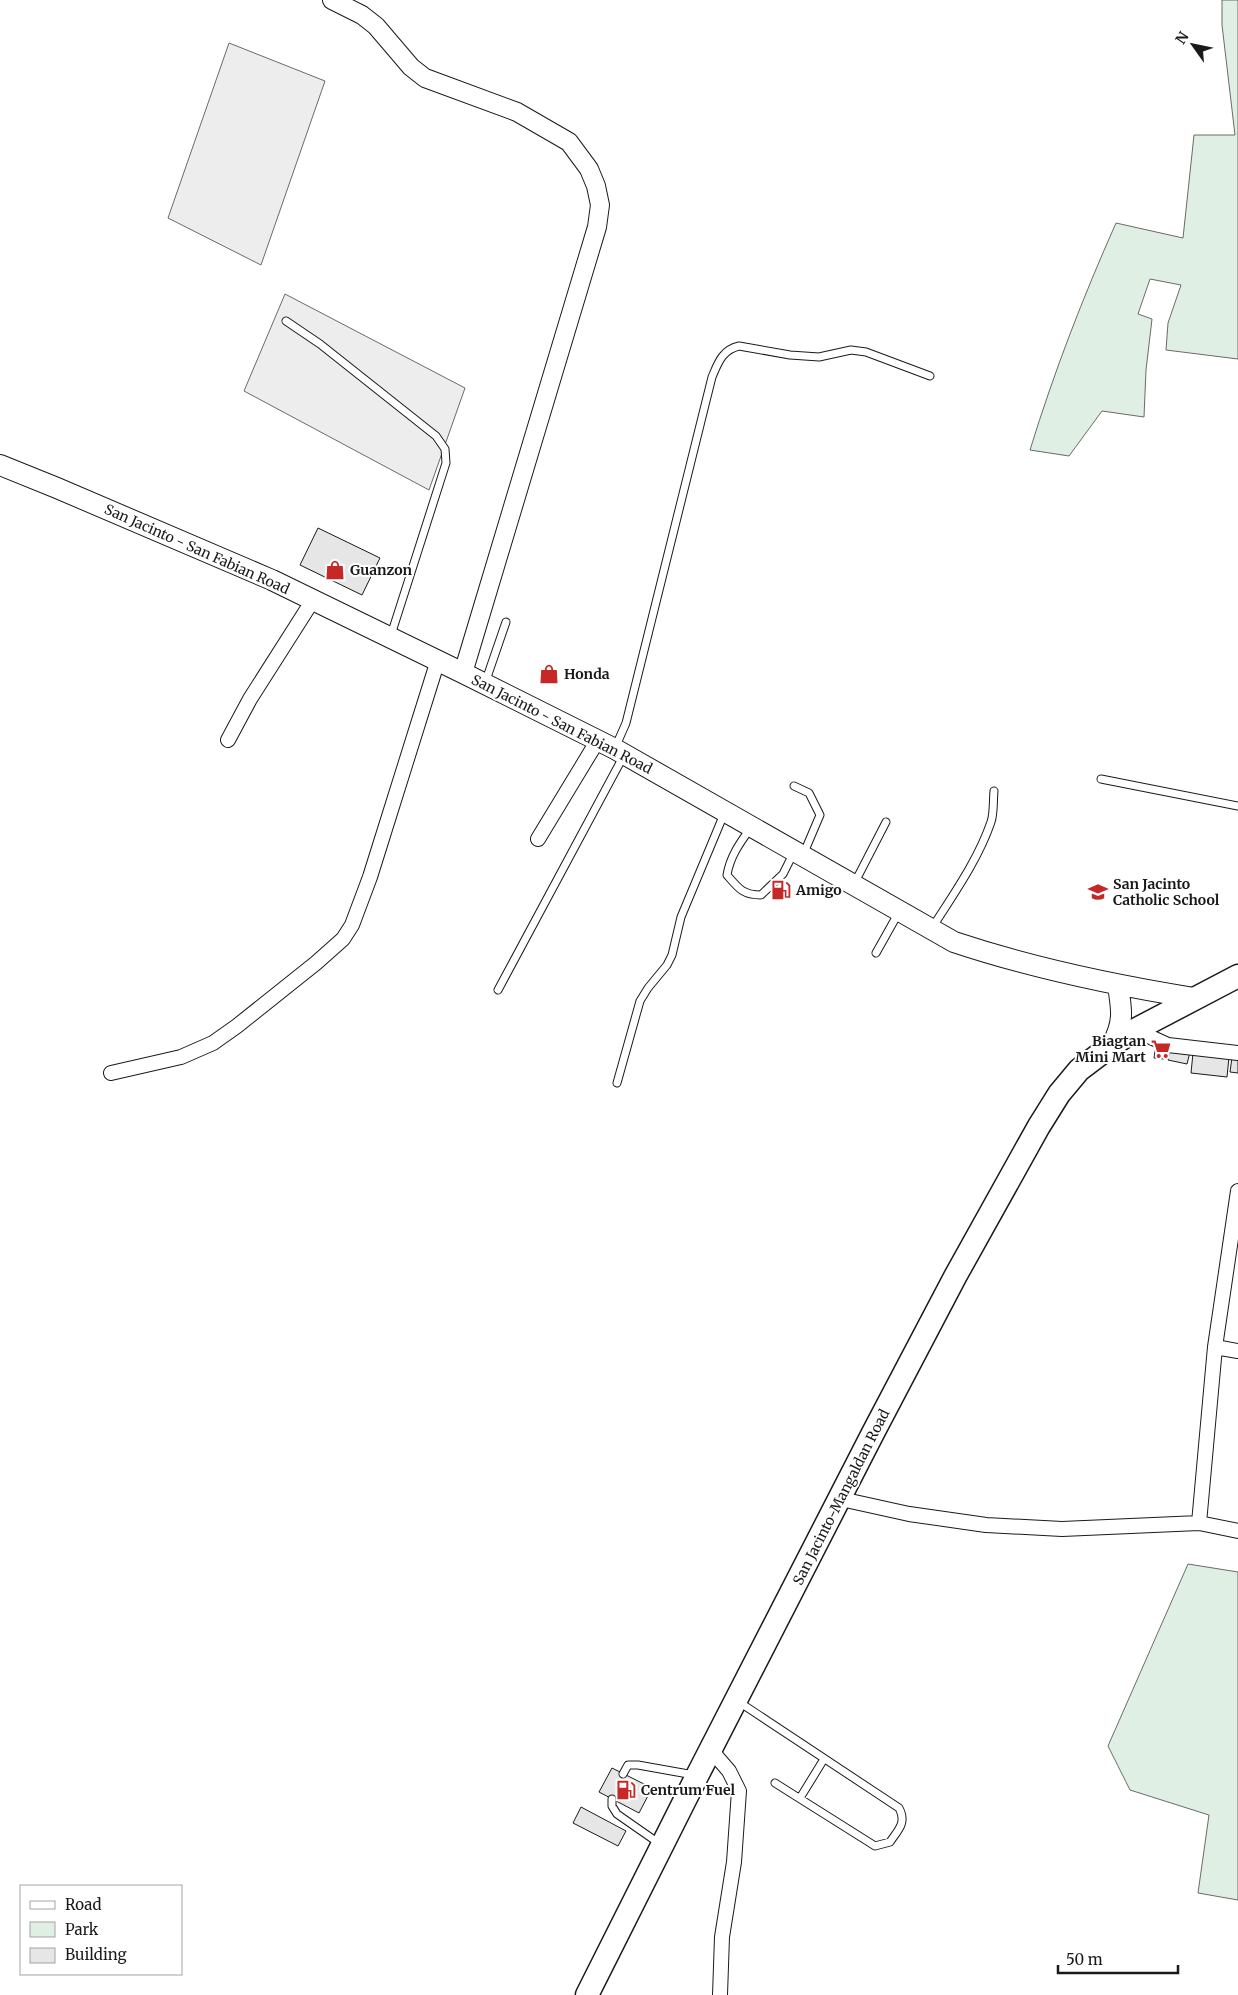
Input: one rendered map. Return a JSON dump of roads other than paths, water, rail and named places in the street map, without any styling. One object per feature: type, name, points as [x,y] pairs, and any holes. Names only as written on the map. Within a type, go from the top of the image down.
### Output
[{"type":"main road","name":"San Jacinto - San Fabian Road","points":[[0,466],[57,488],[272,580],[438,660],[612,748],[954,942],[981,951],[1118,986],[1194,998]]},
{"type":"main road","name":"San Jacinto-Mangaldan Road","points":[[587,1995],[710,1749],[841,1499],[873,1433],[956,1275],[1059,1094],[1080,1070],[1112,1045],[1194,998],[1238,976]]},
{"type":"main road","points":[[1112,1045],[1120,1028],[1122,1011],[1118,986]]},
{"type":"street","points":[[332,0],[362,15],[376,26],[411,66],[425,78],[517,112],[569,142],[589,169],[596,186],[600,205],[597,227],[462,673]]},
{"type":"street","points":[[228,740],[250,699],[313,600]]},
{"type":"street","points":[[111,1073],[181,1057],[213,1043],[309,969],[343,938],[352,925],[370,877],[438,660]]},
{"type":"street","points":[[538,839],[612,748]]},
{"type":"street","points":[[1136,1030],[1168,1045],[1238,1053]]},
{"type":"street","points":[[1199,1523],[1215,1347],[1238,1191]]},
{"type":"street","points":[[1215,1347],[1238,1351]]},
{"type":"street","points":[[841,1499],[909,1514],[986,1525],[1062,1529],[1199,1523],[1238,1531]]},
{"type":"street","points":[[710,1749],[729,1771],[739,1791],[734,1862],[722,1937],[720,1995]]},
{"type":"lane","points":[[286,321],[320,344],[436,436],[445,449],[446,462],[391,637]]},
{"type":"lane","points":[[498,990],[612,748],[626,723],[712,377],[724,353],[731,348],[739,346],[790,355],[819,357],[851,350],[866,352],[930,376]]},
{"type":"lane","points":[[485,684],[506,622]]},
{"type":"lane","points":[[1101,779],[1238,806]]},
{"type":"lane","points":[[752,827],[735,850],[728,869],[728,876],[742,892],[761,895],[783,874],[798,853],[820,815],[809,793],[794,786]]},
{"type":"lane","points":[[931,930],[962,880],[987,832],[992,820],[994,791]]},
{"type":"lane","points":[[618,1083],[640,1001],[667,965],[672,955],[681,917],[725,812]]},
{"type":"lane","points":[[849,881],[886,822]]},
{"type":"lane","points":[[876,953],[900,911]]},
{"type":"lane","points":[[736,1700],[899,1808],[903,1816],[903,1822],[890,1842],[875,1846],[775,1783]]},
{"type":"lane","points":[[800,1798],[824,1759]]},
{"type":"lane","points":[[623,1774],[628,1765],[638,1765],[697,1776]]},
{"type":"lane","points":[[612,1799],[612,1806],[617,1814],[662,1845]]},
{"type":"place","name":"Guanzon","points":[[335,570]]},
{"type":"place","name":"Honda","points":[[549,674]]},
{"type":"place","name":"Amigo","points":[[781,890]]},
{"type":"place","name":"San Jacinto Catholic School","points":[[1098,892]]},
{"type":"place","name":"Biagtan Mini Mart","points":[[1161,1049]]},
{"type":"place","name":"Centrum Fuel","points":[[626,1790]]}]
